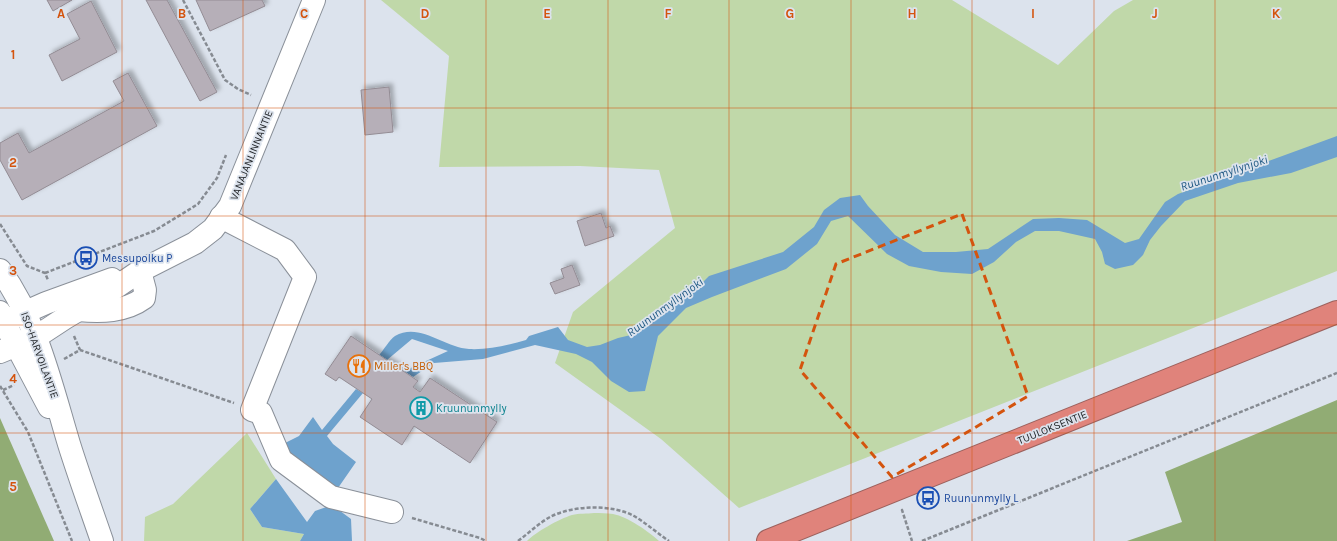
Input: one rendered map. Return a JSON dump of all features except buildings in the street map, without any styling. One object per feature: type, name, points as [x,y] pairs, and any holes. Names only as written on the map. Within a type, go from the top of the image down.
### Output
[{"type":"highway","name":"TUULOKSENTIE","points":[[768,541],[1337,312]]},
{"type":"street","name":"VANAJANLINNANTIE","points":[[17,345],[112,290],[140,271],[195,243],[213,229],[230,206],[314,0]]},
{"type":"street","points":[[221,217],[285,250],[306,276],[252,410],[260,413],[281,460],[332,496],[392,512]]},
{"type":"street","name":"ISO-HARVOILANTIE","points":[[0,270],[25,312],[17,345]]},
{"type":"street","name":"VANAJANLINNANTIE","points":[[1,319],[25,312],[114,278],[140,271]]},
{"type":"street","name":"ISO-HARVOILANTIE","points":[[1,319],[17,345],[39,373],[69,445],[102,541]]},
{"type":"path","points":[[183,0],[225,80],[251,96],[254,88]]},
{"type":"path","points":[[45,273],[154,230],[198,204],[217,178],[228,150]]},
{"type":"path","points":[[0,224],[27,266]]},
{"type":"path","points":[[3,390],[39,373],[80,350],[252,410]]},
{"type":"path","points":[[922,541],[1337,374]]},
{"type":"path","points":[[0,386],[28,432],[72,541]]},
{"type":"path","points":[[518,541],[551,517],[571,510],[594,507],[616,510],[633,516],[669,541]]},
{"type":"path","points":[[909,507],[902,510],[912,541]]},
{"type":"path","points":[[392,512],[486,541]]},
{"type":"highlighted area","points":[[962,214],[1028,396],[892,477],[800,370],[836,264]]},
{"type":"green space","points":[[381,0],[952,0],[1058,65],[1114,11],[1133,0],[1337,0],[1337,271],[739,508],[661,439],[555,363],[573,312],[675,228],[659,170],[580,166],[439,167],[449,56]]},
{"type":"green space","points":[[1337,400],[1337,541],[1127,541],[1182,522],[1165,472]]},
{"type":"green space","points":[[0,418],[54,541],[0,541]]},
{"type":"green space","points":[[247,433],[276,479],[250,509],[262,527],[304,534],[300,541],[144,541],[145,517],[173,504]]},
{"type":"green space","points":[[577,514],[613,514],[625,518],[644,529],[659,541],[527,541],[542,530],[567,517]]},
{"type":"water","points":[[1337,136],[1337,157],[1291,173],[1238,183],[1185,201],[1161,226],[1150,240],[1143,255],[1133,265],[1115,269],[1105,264],[1102,252],[1095,239],[1059,231],[1035,231],[1016,242],[994,262],[972,274],[941,272],[909,266],[887,254],[848,216],[831,221],[817,244],[786,269],[686,308],[658,336],[645,391],[629,392],[611,381],[592,362],[576,354],[535,345],[483,359],[434,363],[413,377],[404,371],[448,351],[412,339],[387,360],[379,355],[395,336],[404,332],[423,334],[450,345],[469,349],[498,347],[519,342],[526,340],[529,336],[558,327],[568,340],[587,347],[600,345],[631,335],[701,284],[709,276],[783,252],[814,227],[824,210],[840,198],[860,195],[868,206],[895,235],[923,252],[956,252],[988,249],[1033,219],[1059,218],[1087,220],[1125,243],[1139,239],[1165,202],[1178,194]]},
{"type":"water","points":[[356,389],[363,393],[327,436],[333,444],[356,462],[338,488],[286,451],[285,443],[299,436],[313,417],[322,430]]},
{"type":"water","points":[[276,479],[307,522],[315,511],[332,505],[351,519],[352,541],[300,541],[304,534],[262,527],[250,509]]},
{"type":"place","name":"Messupolku P","points":[[86,258]]},
{"type":"place","name":"Miller's BBQ","points":[[359,366]]},
{"type":"place","name":"Kruununmylly","points":[[421,408]]},
{"type":"place","name":"Ruununmylly L","points":[[928,498]]},
{"type":"water label","name":"Ruununmyllynjoki","points":[[1224,173]]},
{"type":"water label","name":"Ruununmyllynjoki","points":[[665,307]]}]
